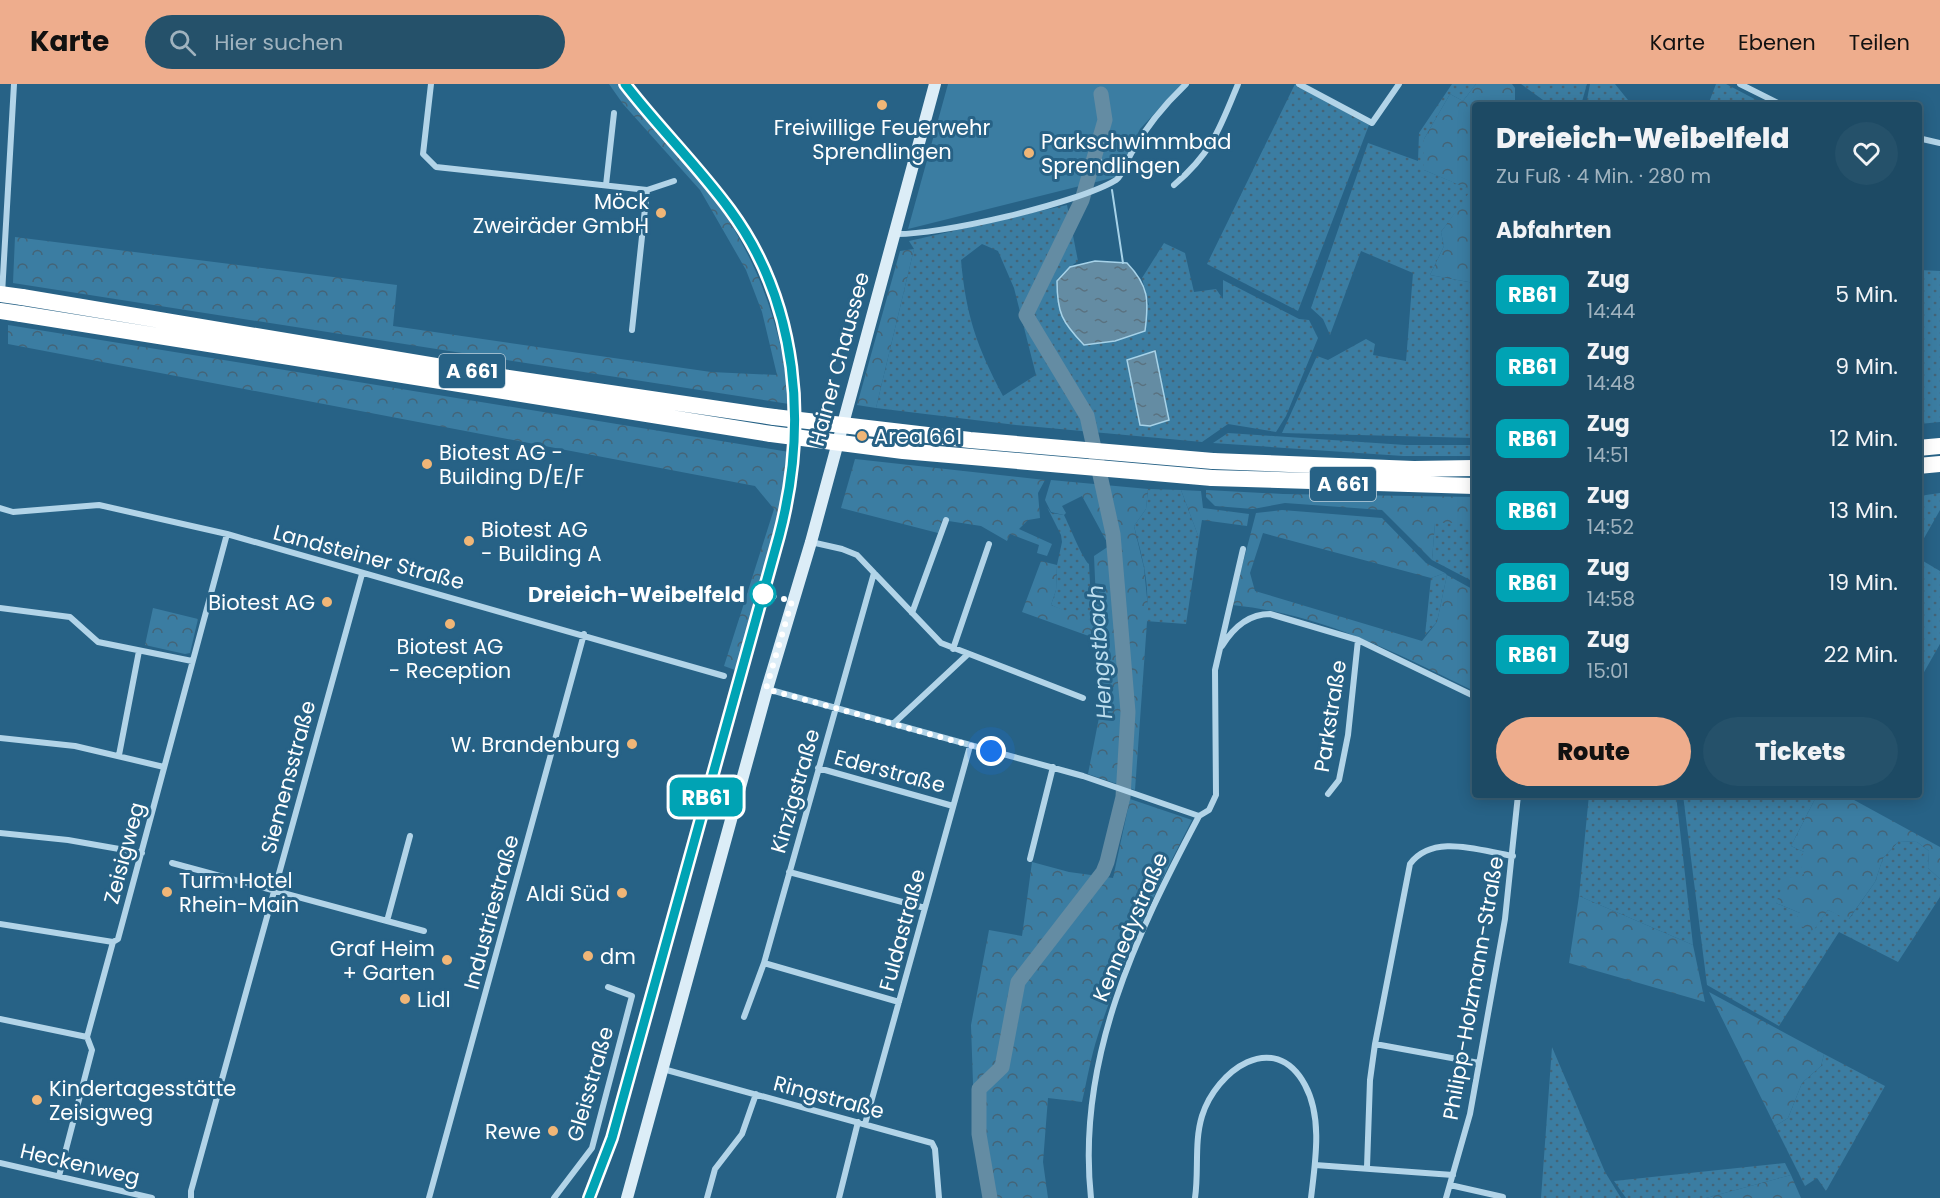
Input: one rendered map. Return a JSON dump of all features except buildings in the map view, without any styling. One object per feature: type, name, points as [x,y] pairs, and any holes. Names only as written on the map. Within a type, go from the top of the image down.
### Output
[{"type":"highway","name":"A 661","points":[[0,294],[22,305],[771,434],[903,451],[1212,478],[1472,486]]},
{"type":"highway","name":"A 661","points":[[0,310],[22,305],[774,417],[970,440],[1213,461],[1402,468],[1472,468]]},
{"type":"highway","points":[[1922,448],[1940,446]]},
{"type":"highway","points":[[1922,466],[1940,464]]},
{"type":"street","points":[[0,324],[14,84]]},
{"type":"street","points":[[431,84],[423,154],[436,167],[647,190],[674,181]]},
{"type":"street","name":"Hainer Chaussee","points":[[627,1198],[766,689],[811,542],[934,84]]},
{"type":"street","points":[[893,234],[915,235],[936,230],[1083,193],[1118,179],[1145,132],[1186,84]]},
{"type":"street","points":[[1174,185],[1197,166],[1206,154],[1238,84]]},
{"type":"street","points":[[1302,85],[1372,123],[1399,84]]},
{"type":"street","points":[[1740,84],[1776,102]]},
{"type":"street","points":[[606,185],[614,113]]},
{"type":"street","points":[[1922,139],[1940,143]]},
{"type":"street","points":[[632,330],[647,190]]},
{"type":"street","name":"Landsteiner Straße","points":[[0,508],[13,512],[99,505],[227,534],[362,574],[584,634],[724,676]]},
{"type":"street","points":[[912,613],[946,520]]},
{"type":"street","name":"Zeisigweg","points":[[59,1176],[92,1050],[87,1037],[113,942],[118,939],[227,534]]},
{"type":"street","points":[[811,542],[849,551],[874,573],[941,643],[1083,698]]},
{"type":"street","points":[[953,649],[990,544]]},
{"type":"street","points":[[766,689],[1053,767],[1199,816],[1209,810],[1218,786],[1215,678],[1244,549]]},
{"type":"street","name":"Kinzigstraße","points":[[744,1017],[765,963],[874,573]]},
{"type":"street","name":"Siemensstraße","points":[[191,1198],[191,1191],[362,574]]},
{"type":"street","points":[[0,608],[70,617],[94,640],[192,661]]},
{"type":"street","points":[[1222,646],[1243,622],[1264,614],[1358,640],[1472,695]]},
{"type":"street","name":"Industriestraße","points":[[429,1198],[584,634]]},
{"type":"street","name":"Parkstraße","points":[[1328,794],[1340,780],[1348,735],[1358,640]]},
{"type":"street","points":[[118,755],[139,651]]},
{"type":"street","points":[[893,724],[967,655]]},
{"type":"street","points":[[0,738],[75,746],[164,767]]},
{"type":"street","name":"Fuldastraße","points":[[839,1198],[899,1002],[970,746]]},
{"type":"street","points":[[1030,859],[1053,767]]},
{"type":"street","name":"Ederstraße","points":[[818,768],[953,806]]},
{"type":"street","name":"Philipp-Holzmann-Straße","points":[[1446,1198],[1470,1114],[1505,919],[1518,798]]},
{"type":"street","name":"Kennedystraße","points":[[1091,1198],[1088,1118],[1106,1028],[1126,968],[1199,816]]},
{"type":"street","points":[[0,833],[142,852]]},
{"type":"street","points":[[387,921],[410,836]]},
{"type":"street","points":[[1367,1167],[1370,1080],[1375,1044],[1410,864],[1418,854],[1437,846],[1513,856]]},
{"type":"street","points":[[172,863],[424,931]]},
{"type":"street","points":[[789,872],[925,908]]},
{"type":"street","points":[[0,924],[113,942]]},
{"type":"street","points":[[765,963],[899,1002]]},
{"type":"street","name":"Gleisstraße","points":[[554,1198],[591,1148],[632,996],[608,987]]},
{"type":"street","points":[[0,1019],[87,1037]]},
{"type":"street","points":[[1375,1044],[1479,1063]]},
{"type":"street","points":[[1195,1198],[1198,1140],[1206,1107],[1221,1082],[1231,1072],[1257,1058],[1282,1062],[1295,1070],[1305,1084],[1314,1122],[1315,1165],[1311,1198]]},
{"type":"street","name":"Ringstraße","points":[[663,1069],[932,1143],[935,1149],[939,1198]]},
{"type":"street","points":[[707,1198],[716,1166],[742,1134],[756,1094]]},
{"type":"street","name":"Heckenweg","points":[[0,1163],[59,1176],[123,1195],[152,1198]]},
{"type":"street","points":[[1315,1165],[1453,1175]]},
{"type":"street","points":[[1450,1185],[1503,1197]]},
{"type":"green space","points":[[609,84],[618,84],[707,189],[739,238],[764,291],[773,319],[781,347],[789,404],[13,283],[15,237],[397,285],[393,326],[711,372],[777,375],[762,312],[746,270],[700,190],[623,104]]},
{"type":"green space","name":"Parkschwimmbad Sprendlingen","points":[[948,84],[1182,84],[1140,129],[1116,177],[908,229]]},
{"type":"green space","points":[[1295,84],[1369,125],[1298,311],[1207,264]]},
{"type":"green space","points":[[1452,84],[1476,84],[1463,101],[1450,94],[1424,139],[1424,170],[1472,190],[1441,232],[1444,246],[1430,275],[1472,283],[1472,438],[1282,433],[1317,356],[1328,360],[1366,339],[1375,344],[1373,355],[1406,361],[1413,273],[1361,251],[1330,335],[1323,319],[1311,308],[1368,143],[1418,161],[1419,133]]},
{"type":"green space","points":[[1476,84],[1512,84],[1515,88],[1515,102],[1472,102],[1472,283],[1430,275],[1444,246],[1441,232],[1471,190],[1424,170],[1424,139],[1450,94],[1463,101]]},
{"type":"green space","points":[[1521,84],[1587,84],[1582,102],[1546,102]]},
{"type":"green space","points":[[1590,84],[1615,84],[1630,102],[1587,102]]},
{"type":"green space","points":[[1716,84],[1726,84],[1760,102],[1709,102]]},
{"type":"green space","points":[[1067,205],[1078,261],[1070,267],[1149,305],[1142,278],[1164,243],[1185,253],[1194,292],[1216,289],[1223,299],[1223,280],[1299,319],[1309,320],[1318,338],[1286,416],[1276,432],[1228,424],[1202,442],[1016,425],[876,408],[914,249],[909,241]],"holes":[[[982,244],[998,251],[1014,288],[1036,375],[1003,396],[974,331],[966,298],[961,260]]]},
{"type":"green space","points":[[914,249],[876,408],[857,405],[900,251]]},
{"type":"green space","points":[[1922,270],[1940,271],[1940,422],[1922,424]]},
{"type":"green space","points":[[8,325],[789,452],[782,503],[735,670],[724,666],[774,509],[755,486],[8,344]]},
{"type":"green space","points":[[1228,433],[1405,445],[1472,445],[1472,456],[1403,456],[1213,443]]},
{"type":"green space","points":[[855,459],[1045,480],[1038,493],[1040,518],[1028,520],[1019,529],[1052,544],[1047,556],[1037,553],[1039,545],[1010,534],[1007,541],[981,526],[942,520],[938,533],[841,508]]},
{"type":"green space","points":[[1051,480],[1148,489],[1146,509],[1134,526],[1144,568],[1148,608],[1135,790],[1088,774],[1103,697],[1097,639],[1022,612],[1041,561],[1057,565],[1056,590],[1051,605],[1097,623],[1094,556],[1109,546],[1082,496],[1062,506],[1066,513],[1064,515],[1051,512],[1045,500]]},
{"type":"green space","points":[[1148,489],[1181,490],[1199,538],[1186,624],[1145,621],[1147,585],[1134,526],[1146,509]]},
{"type":"green space","points":[[1181,490],[1201,491],[1203,508],[1249,514],[1247,526],[1202,520],[1199,538]]},
{"type":"green space","points":[[1206,490],[1283,494],[1472,497],[1472,523],[1435,523],[1432,560],[1382,510],[1285,503],[1253,509],[1215,506],[1206,497]]},
{"type":"green space","points":[[1940,493],[1940,510],[1922,542],[1922,496]]},
{"type":"green space","points":[[1047,507],[1051,513],[1064,515],[1089,564],[1092,623],[1051,605],[1056,590],[1057,565],[1062,542],[1061,535]]},
{"type":"green space","points":[[1282,510],[1382,518],[1426,563],[1445,573],[1431,578],[1263,533],[1250,573],[1255,591],[1422,641],[1437,622],[1447,575],[1472,589],[1472,690],[1386,649],[1327,626],[1297,617],[1232,605],[1256,513]]},
{"type":"green space","points":[[1435,523],[1472,523],[1472,581],[1432,560]]},
{"type":"green space","points":[[1922,562],[1940,571],[1940,644],[1922,676]]},
{"type":"green space","points":[[1445,573],[1447,575],[1437,622],[1425,635],[1431,578]]},
{"type":"green space","points":[[153,608],[198,619],[190,653],[185,654],[145,645]]},
{"type":"green space","points":[[1589,798],[1676,798],[1693,945],[1579,896]]},
{"type":"green space","points":[[1683,798],[1815,798],[1791,846],[1804,852],[1804,875],[1776,903],[1800,913],[1812,931],[1828,910],[1849,919],[1875,882],[1883,858],[1899,841],[1917,842],[1929,851],[1928,868],[1940,879],[1940,897],[1898,962],[1839,932],[1779,1026],[1707,985]]},
{"type":"green space","points":[[1815,798],[1850,798],[1940,847],[1940,879],[1928,868],[1929,851],[1917,842],[1899,841],[1883,858],[1875,882],[1848,920],[1828,910],[1813,931],[1793,923],[1800,913],[1776,903],[1785,879],[1804,874],[1799,861],[1804,852],[1791,846]]},
{"type":"green space","points":[[1130,799],[1192,820],[1153,899],[1107,1007],[1091,1060],[1082,1102],[1048,1098],[1043,1162],[1048,1198],[986,1198],[975,1142],[971,1025],[989,930],[1022,936],[1032,862],[1069,872],[1113,878]]},
{"type":"green space","points":[[1579,896],[1693,945],[1705,1002],[1569,963]]},
{"type":"green space","points":[[1709,992],[1824,1054],[1821,1066],[1802,1083],[1788,1118],[1775,1126]]},
{"type":"green space","points":[[1552,1047],[1605,1172],[1621,1198],[1541,1198]]},
{"type":"green space","points":[[1824,1054],[1885,1086],[1826,1191],[1817,1178],[1805,1186],[1775,1126],[1788,1118],[1802,1083],[1821,1066]]},
{"type":"green space","points":[[1785,1163],[1791,1175],[1706,1198],[1626,1198],[1614,1181]]},
{"type":"green space","points":[[1791,1175],[1801,1198],[1706,1198]]},
{"type":"water","points":[[1095,261],[1127,263],[1140,279],[1147,302],[1145,331],[1115,341],[1084,345],[1070,330],[1060,309],[1057,281],[1070,267]]},
{"type":"water","points":[[1155,351],[1169,420],[1150,426],[1140,425],[1127,360]]},
{"type":"waterway","name":"Hengstbach","points":[[990,1198],[979,1134],[979,1089],[1002,1067],[1018,982],[1103,872],[1123,797],[1128,712],[1113,534],[1087,416],[1026,315],[1082,200],[1105,120],[1101,94]]},
{"type":"waterway","points":[[1095,150],[1109,173]]},
{"type":"waterway","points":[[1112,190],[1123,263]]},
{"type":"railway","points":[[589,1198],[612,1138],[779,536],[788,495],[793,453],[794,411],[791,370],[783,329],[771,289],[755,251],[721,197],[625,84]]},
{"type":"train","name":"RB61","points":[[589,1198],[602,1170],[612,1138],[740,680],[786,510],[794,455],[792,366],[784,326],[764,271],[732,212],[625,84]]},
{"type":"place","name":"Freiwillige Feuerwehr Sprendlingen","points":[[882,105]]},
{"type":"place","name":"Parkschwimmbad Sprendlingen","points":[[1029,153]]},
{"type":"place","name":"Möck Zweiräder GmbH","points":[[661,213]]},
{"type":"place","name":"Area 661","points":[[862,436]]},
{"type":"place","name":"Biotest AG - Building D/E/F","points":[[427,464]]},
{"type":"place","name":"Biotest AG - Building A","points":[[469,541]]},
{"type":"place","name":"Dreieich-Weibelfeld","points":[[763,594]]},
{"type":"place","name":"Biotest AG","points":[[327,602]]},
{"type":"place","name":"Biotest AG - Reception","points":[[450,624]]},
{"type":"place","name":"W. Brandenburg","points":[[632,744]]},
{"type":"place","name":"Turm Hotel Rhein-Main","points":[[167,892]]},
{"type":"place","name":"Aldi Süd","points":[[622,893]]},
{"type":"place","name":"dm","points":[[588,956]]},
{"type":"place","name":"Graf Heim + Garten","points":[[447,960]]},
{"type":"place","name":"Lidl","points":[[405,999]]},
{"type":"place","name":"Kindertagesstätte Zeisigweg","points":[[37,1100]]},
{"type":"place","name":"Rewe","points":[[553,1131]]},
{"type":"route","points":[[763,594],[792,601],[766,689],[991,751]]}]
